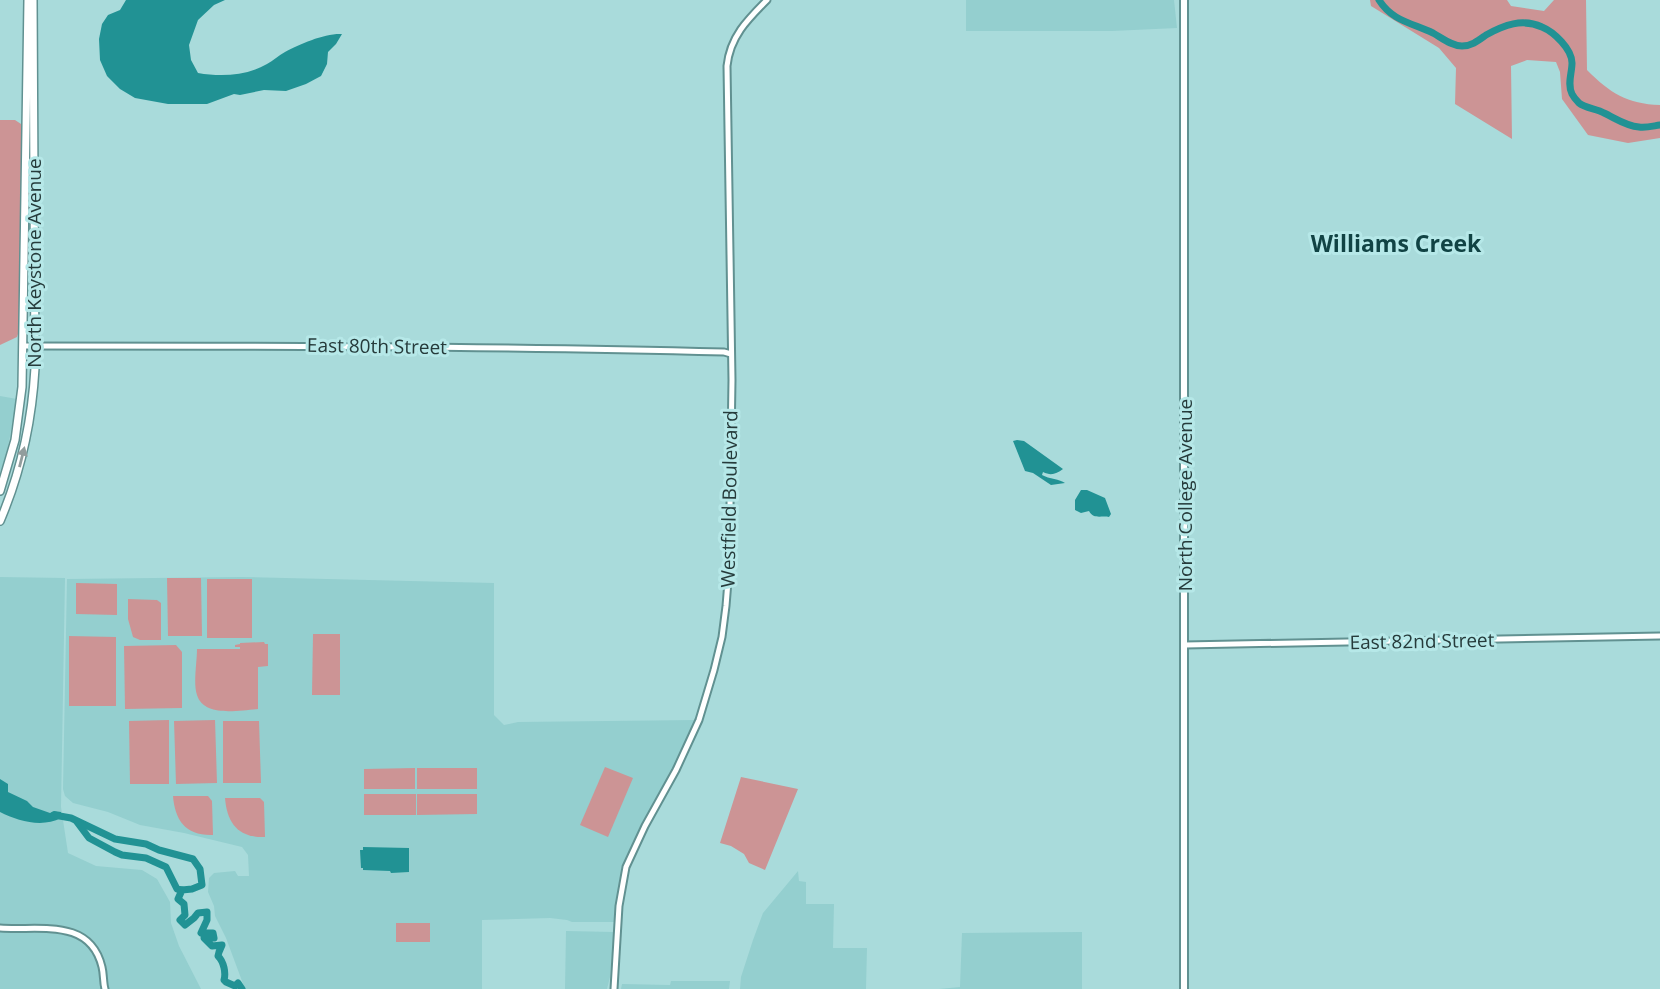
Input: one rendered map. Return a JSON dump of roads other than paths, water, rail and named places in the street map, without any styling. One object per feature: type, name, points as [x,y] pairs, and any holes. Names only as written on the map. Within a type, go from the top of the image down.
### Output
[{"type":"main road","name":"North Keystone Avenue","points":[[0,491],[9,464],[22,396],[31,0]]},
{"type":"main road","name":"North Keystone Avenue","points":[[0,521],[12,493],[26,443],[33,397],[31,0]]},
{"type":"main road","name":"North College Avenue","points":[[1184,0],[1184,989]]},
{"type":"street","name":"Westfield Boulevard","points":[[614,989],[618,906],[626,867],[695,730],[709,690],[721,639],[728,579],[732,405],[727,66],[737,33],[767,0]]},
{"type":"street","name":"East 80th Street","points":[[23,346],[450,347],[678,350],[731,354]]},
{"type":"street","name":"East 82nd Street","points":[[1185,645],[1660,636]]},
{"type":"street","points":[[0,928],[55,928],[78,935],[89,943],[100,959],[104,988]]},
{"type":"waterway","name":"Williams Creek","points":[[1379,0],[1396,17],[1458,46],[1472,44],[1493,31],[1513,24],[1527,23],[1542,27],[1557,37],[1569,52],[1572,63],[1571,90],[1579,103],[1630,125],[1660,125]]},
{"type":"waterway","points":[[54,815],[71,818],[115,839],[146,844],[193,859],[200,869],[202,885],[182,890],[178,899],[184,904],[185,915],[180,920],[185,925],[198,913],[207,912],[207,920],[201,933],[213,933],[214,938],[204,938],[212,946],[222,945],[218,956],[224,968],[224,980],[235,986],[238,983],[242,989]]},
{"type":"waterway","points":[[77,822],[89,838],[115,852],[146,858],[166,867],[177,889],[182,890]]},
{"type":"district","name":"Williams Creek","points":[[1396,243]]}]
